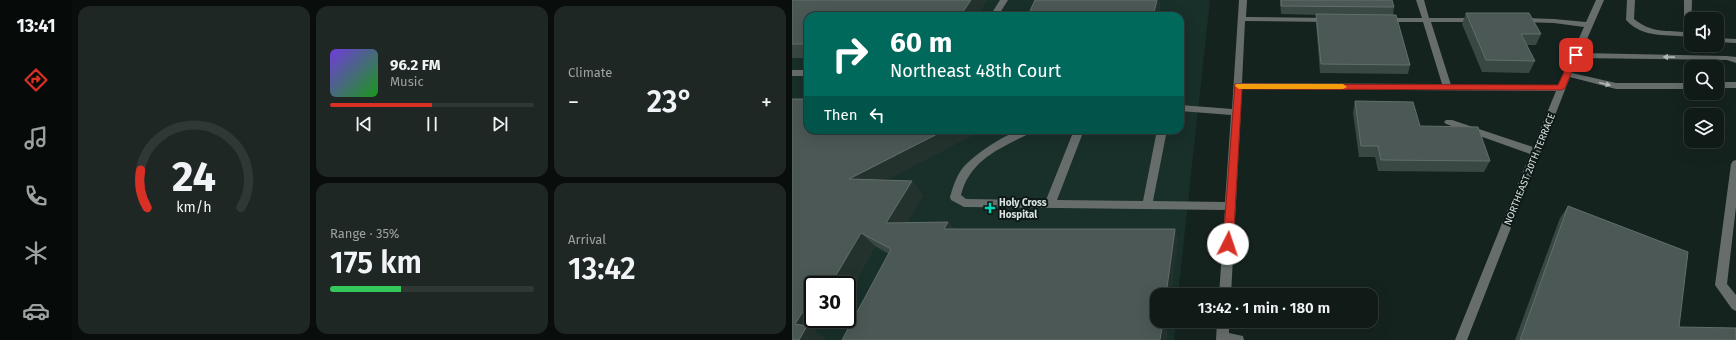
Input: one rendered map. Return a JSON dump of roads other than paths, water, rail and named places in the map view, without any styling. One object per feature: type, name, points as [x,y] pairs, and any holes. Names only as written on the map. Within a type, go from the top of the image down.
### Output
[{"type":"street","points":[[996,12],[1004,0]]},
{"type":"street","points":[[1225,288],[1243,0]]},
{"type":"street","points":[[1420,0],[1447,87]]},
{"type":"street","name":"NORTHEAST 20TH TERRACE","points":[[1461,340],[1561,88],[1600,0]]},
{"type":"street","points":[[1631,0],[1630,20],[1637,27],[1654,33],[1684,34]]},
{"type":"street","points":[[1688,0],[1688,12]]},
{"type":"street","points":[[1242,19],[1338,20]]},
{"type":"street","points":[[1378,20],[1482,20]]},
{"type":"street","points":[[1513,20],[1554,21],[1589,25]]},
{"type":"street","points":[[1724,40],[1736,41]]},
{"type":"street","points":[[1576,55],[1727,58],[1736,60]]},
{"type":"street","points":[[792,73],[804,73]]},
{"type":"street","points":[[1567,74],[1616,86],[1684,86]]},
{"type":"street","points":[[1724,85],[1736,85]]},
{"type":"street","points":[[1238,86],[1561,88]]},
{"type":"street","points":[[1184,108],[1236,112]]},
{"type":"street","points":[[1449,122],[1535,152]]},
{"type":"street","points":[[1021,134],[987,150],[973,162],[956,190],[955,198],[964,203],[1230,206]]},
{"type":"street","points":[[1050,204],[1077,134]]},
{"type":"street","points":[[1147,205],[1161,134]]},
{"type":"street","points":[[1736,164],[1722,285],[1736,305]]},
{"type":"street","points":[[1223,328],[1222,340],[1238,340]]},
{"type":"place","name":"Holy Cross Hospital","points":[[990,208]]}]
